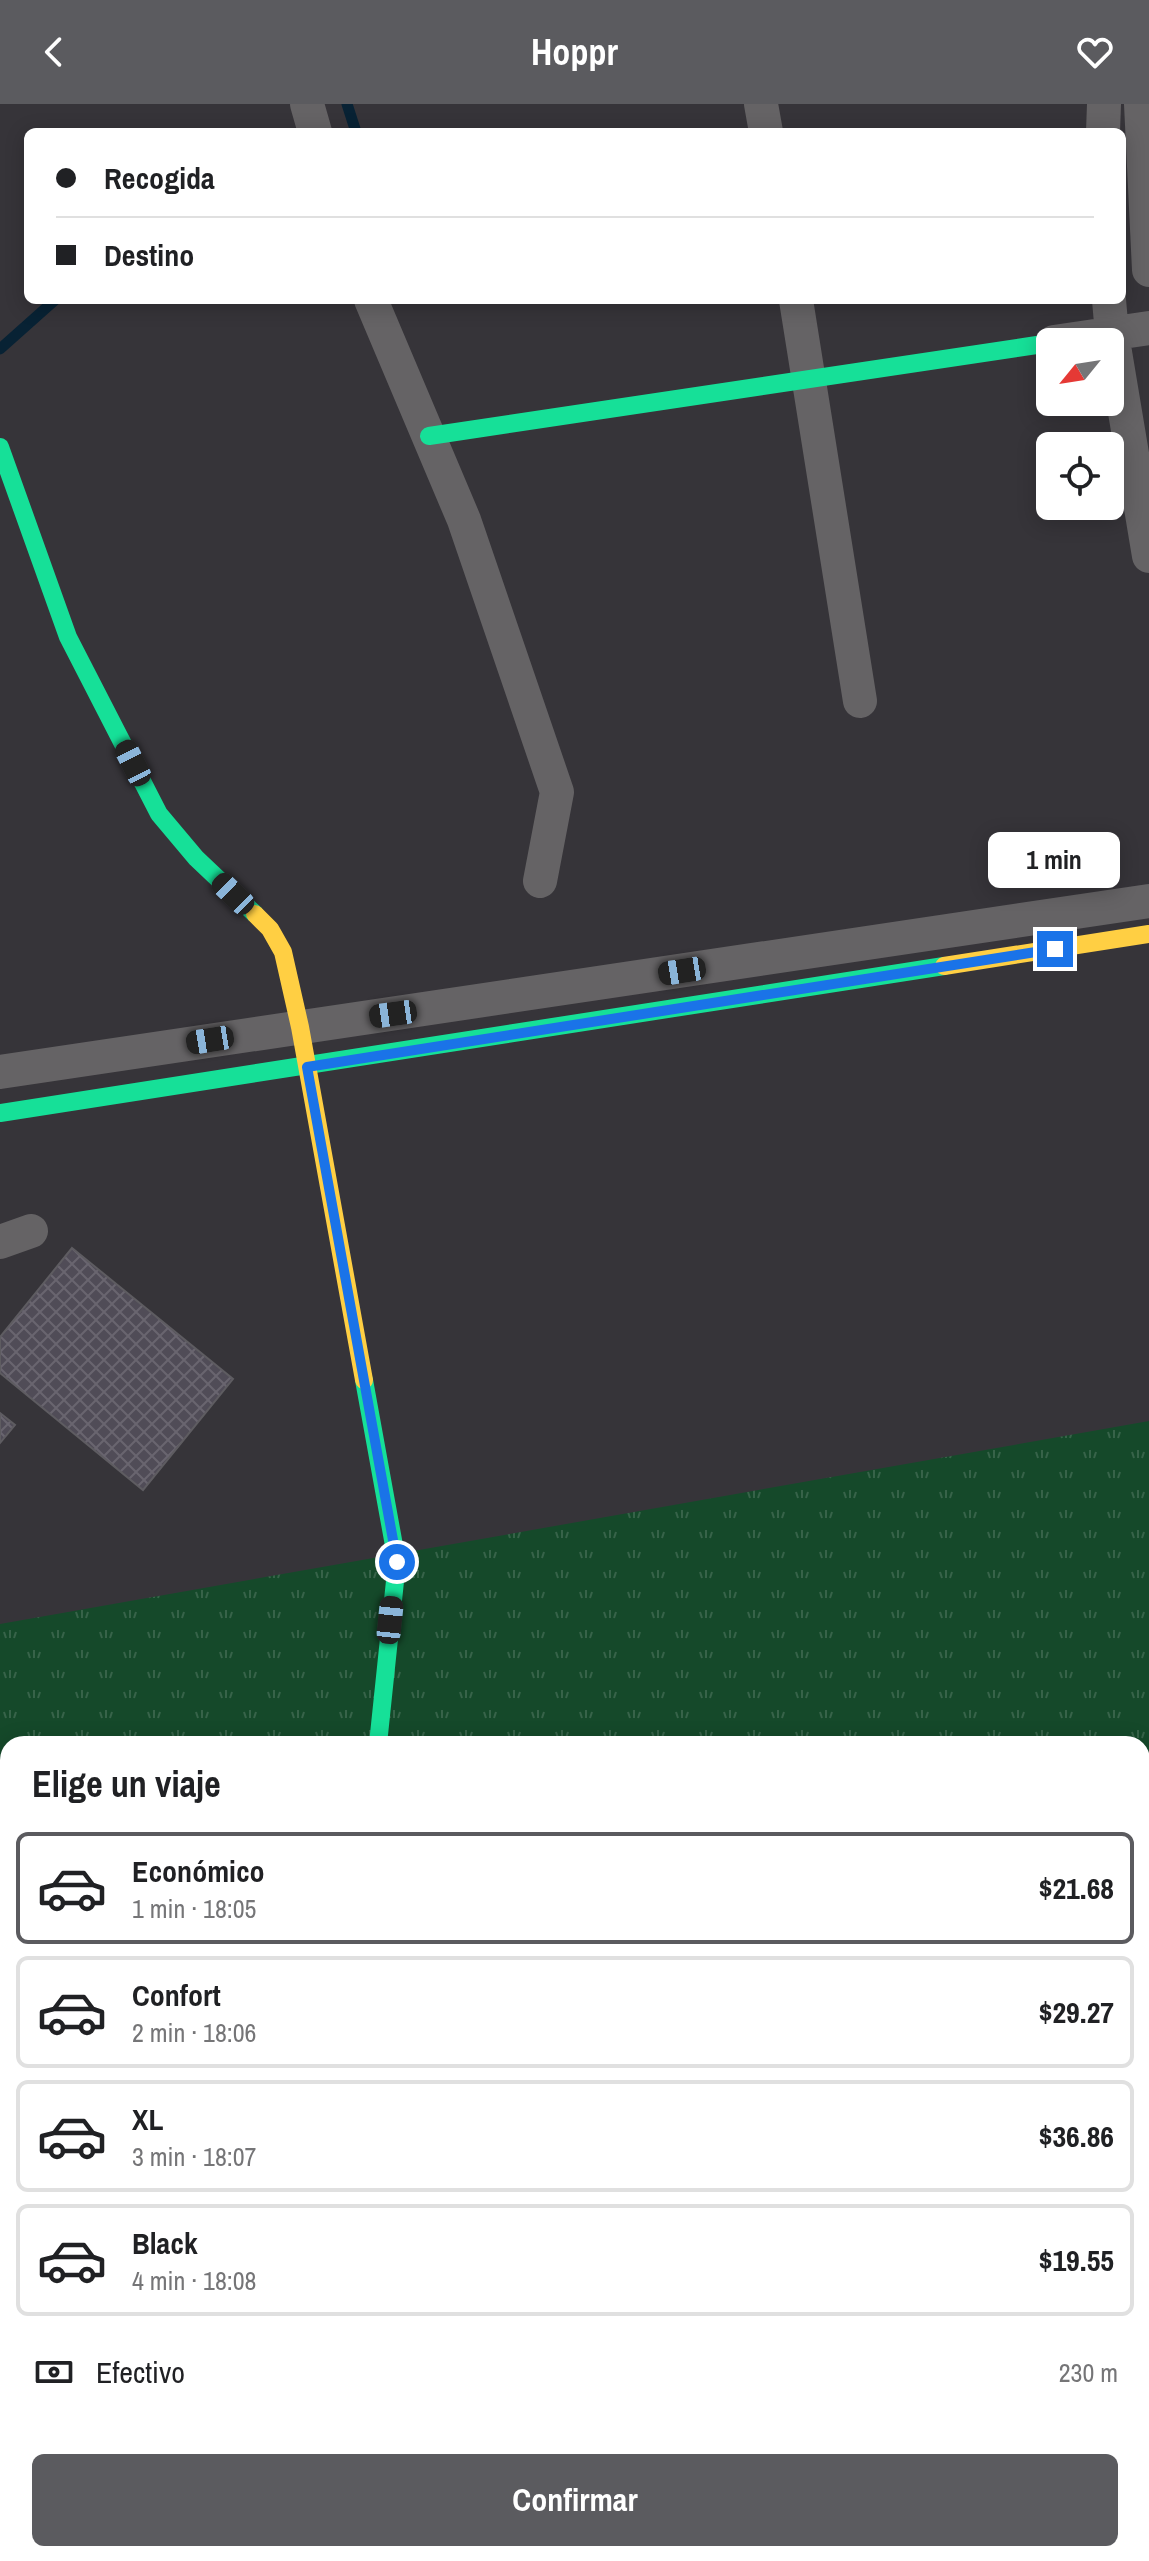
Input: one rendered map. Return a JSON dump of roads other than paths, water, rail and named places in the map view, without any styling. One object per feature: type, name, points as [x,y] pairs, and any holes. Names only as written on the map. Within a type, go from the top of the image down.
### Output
[{"type":"street","points":[[307,104],[314,128]]},
{"type":"street","points":[[761,104],[765,128]]},
{"type":"street","points":[[1103,128],[1104,104]]},
{"type":"street","points":[[1141,104],[1149,270]]},
{"type":"street","points":[[373,304],[464,520],[557,792],[540,881]]},
{"type":"street","points":[[797,304],[860,701]]},
{"type":"street","points":[[1109,304],[1111,328]]},
{"type":"street","points":[[1124,332],[1149,328]]},
{"type":"street","points":[[429,436],[1036,344]]},
{"type":"street","points":[[1124,406],[1149,556]]},
{"type":"street","points":[[0,447],[68,637],[159,814],[196,858],[270,929],[283,952],[300,1027],[397,1562],[379,1736]]},
{"type":"street","points":[[0,1072],[1149,901]]},
{"type":"street","points":[[0,1113],[1149,934]]},
{"type":"waterway","points":[[347,104],[355,128]]},
{"type":"waterway","points":[[0,349],[51,304]]}]
